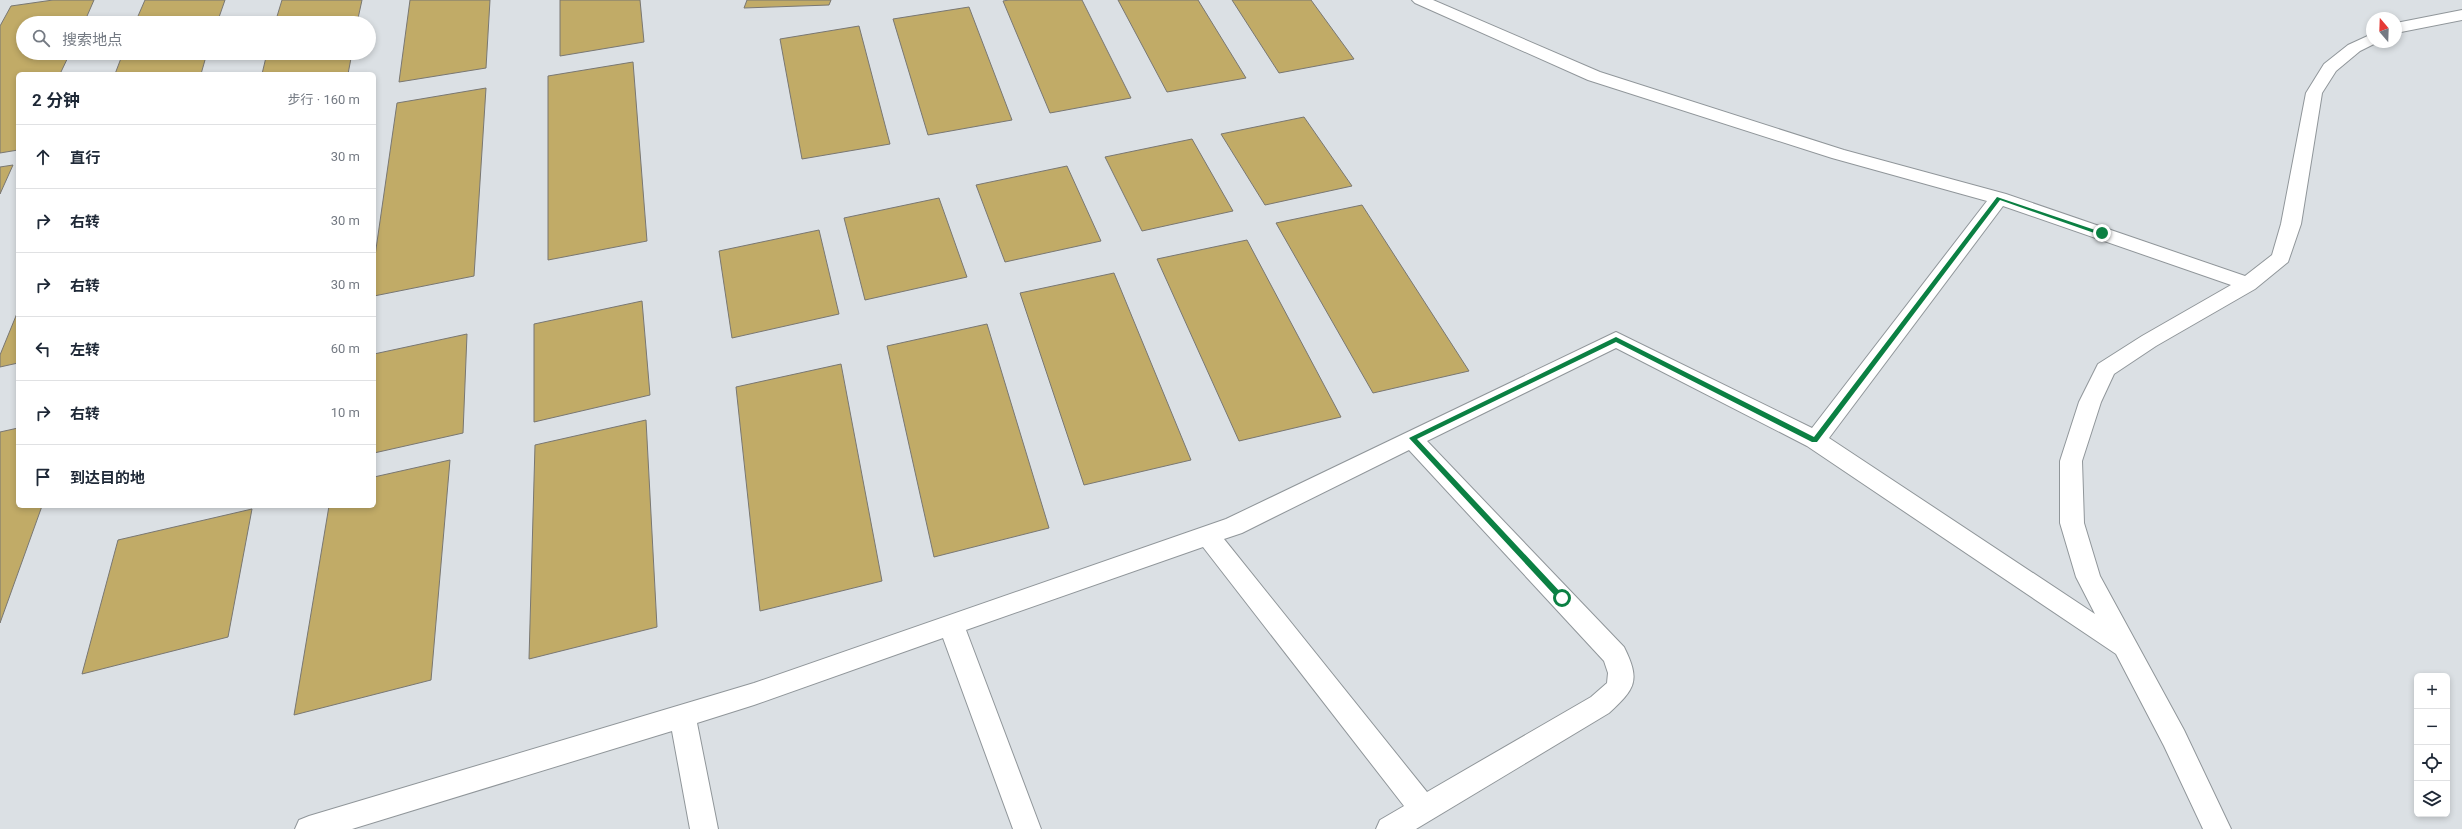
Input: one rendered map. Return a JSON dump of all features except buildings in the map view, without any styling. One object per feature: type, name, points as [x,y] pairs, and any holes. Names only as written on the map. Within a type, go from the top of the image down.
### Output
[{"type":"street","points":[[1420,0],[1594,76],[1838,154],[1999,198],[2248,284]]},
{"type":"street","points":[[2402,27],[2462,15]]},
{"type":"street","points":[[2217,829],[2174,738],[2088,577],[2072,523],[2071,461],[2090,402],[2106,369],[2149,341],[2248,284],[2281,258],[2291,224],[2314,93],[2330,68],[2354,48],[2366,42]]},
{"type":"street","points":[[1815,440],[1999,198]]},
{"type":"street","points":[[309,829],[374,819],[682,715],[754,694],[1208,536],[1234,526],[1616,339],[1815,440],[2126,647]]},
{"type":"street","points":[[1390,829],[1600,705],[1619,688],[1621,673],[1615,655],[1412,438]]},
{"type":"street","points":[[1208,536],[1423,809]]},
{"type":"street","points":[[952,625],[1027,829]]},
{"type":"street","points":[[682,715],[704,829]]},
{"type":"route","points":[[1562,598],[1412,438],[1616,339],[1815,440],[1999,198],[2102,233]]}]
